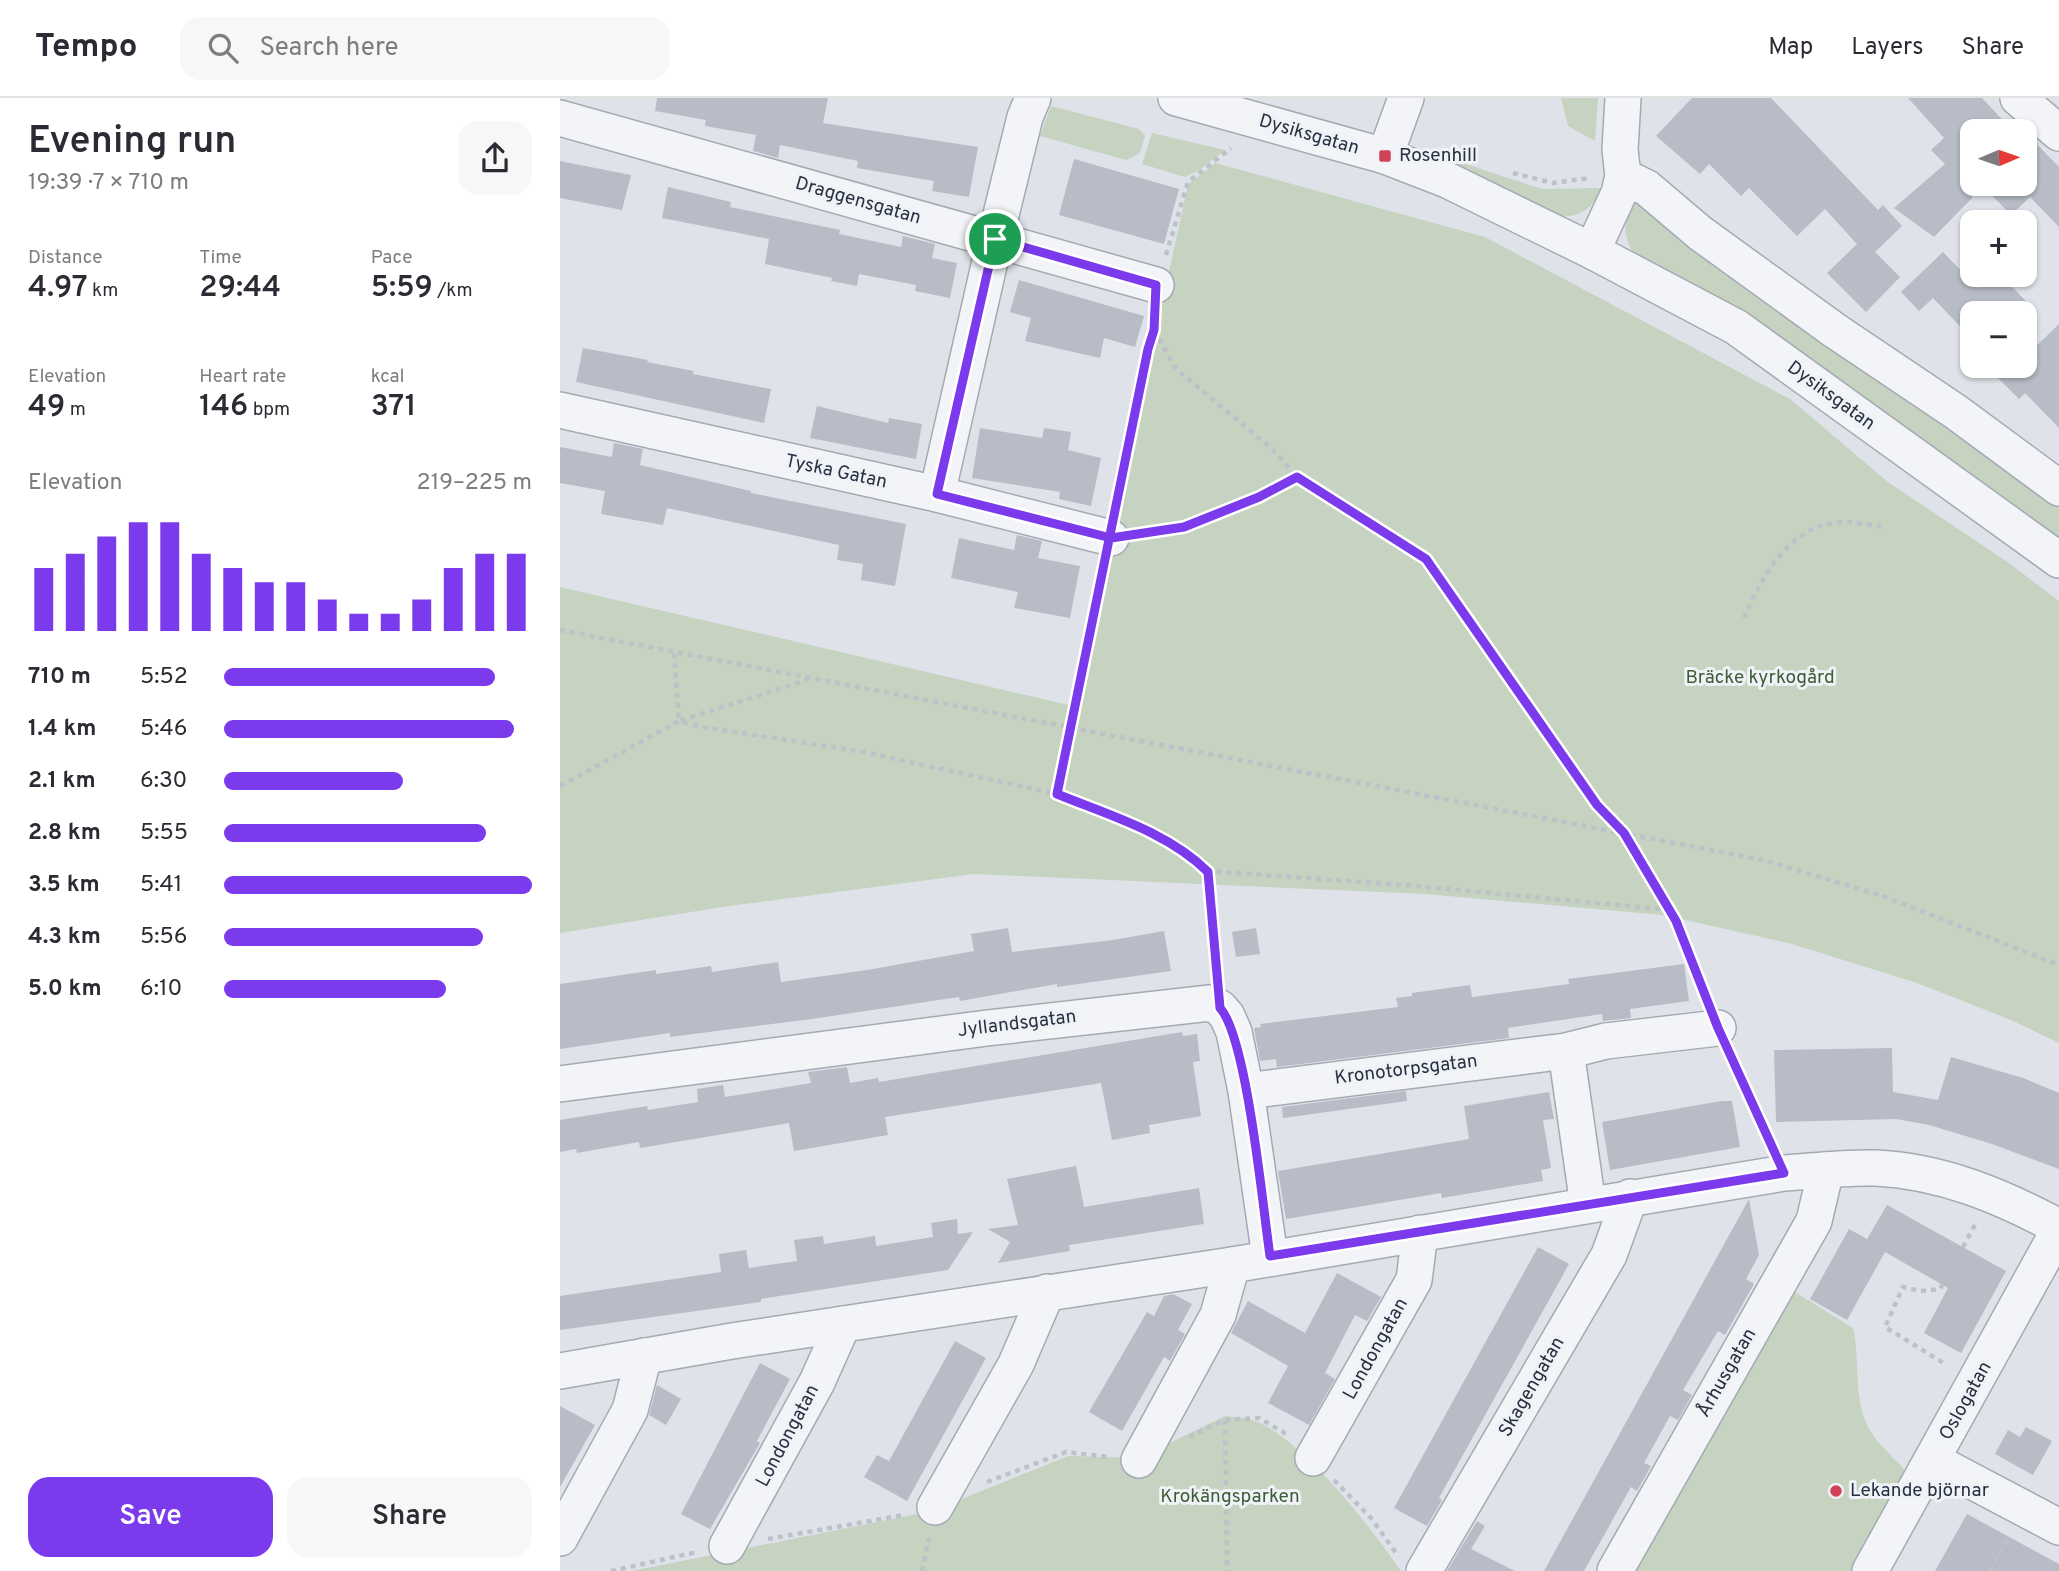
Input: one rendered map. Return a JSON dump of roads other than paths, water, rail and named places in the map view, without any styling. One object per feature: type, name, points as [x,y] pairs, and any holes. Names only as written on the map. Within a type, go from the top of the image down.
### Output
[{"type":"street","points":[[937,494],[995,239],[1033,98]]},
{"type":"street","name":"Dysiksgatan","points":[[1176,98],[1385,156],[1447,180],[1592,251],[1737,327],[2059,560]]},
{"type":"street","points":[[1385,156],[1406,98]]},
{"type":"street","points":[[1592,251],[1619,193],[1623,176],[1620,150],[1623,98]]},
{"type":"street","points":[[2018,98],[2059,133]]},
{"type":"street","name":"Draggensgatan","points":[[560,118],[1156,285]]},
{"type":"street","points":[[1623,176],[1647,188],[1700,233],[1834,330],[1956,412],[2059,488]]},
{"type":"street","name":"Tyska Gatan","points":[[560,410],[937,494],[1111,538]]},
{"type":"street","name":"Jyllandsgatan","points":[[560,1084],[1210,1003],[1220,1008],[1227,1016],[1234,1032],[1246,1091]]},
{"type":"street","name":"Kronotorpsgatan","points":[[1246,1091],[1566,1051],[1606,1041],[1718,1028]]},
{"type":"street","points":[[1566,1051],[1588,1205]]},
{"type":"street","points":[[1246,1091],[1270,1256]]},
{"type":"street","points":[[560,1371],[843,1324],[1232,1265],[1270,1256],[1784,1173],[1874,1168],[1929,1174],[1973,1186],[2059,1229]]},
{"type":"street","name":"Århusgatan","points":[[1615,1571],[1814,1221],[1826,1170]]},
{"type":"street","name":"Skagengatan","points":[[1424,1571],[1609,1255],[1630,1197]]},
{"type":"street","name":"Oslogatan","points":[[1870,1571],[1934,1461],[2059,1229]]},
{"type":"street","name":"Londongatan","points":[[1313,1458],[1414,1280],[1420,1233]]},
{"type":"street","points":[[1139,1460],[1218,1315],[1232,1265]]},
{"type":"street","points":[[935,1507],[1016,1364],[1047,1292]]},
{"type":"street","name":"Londongatan","points":[[727,1546],[817,1382],[843,1324]]},
{"type":"street","points":[[560,1538],[630,1410],[644,1356]]},
{"type":"street","points":[[1934,1461],[2059,1527]]},
{"type":"place","name":"Rosenhill","points":[[1385,156]]},
{"type":"place","name":"Lekande björnar","points":[[1836,1491]]},
{"type":"park label","name":"Bräcke kyrkogård","points":[[1760,678]]},
{"type":"park label","name":"Krokängsparken","points":[[1230,1497]]}]
